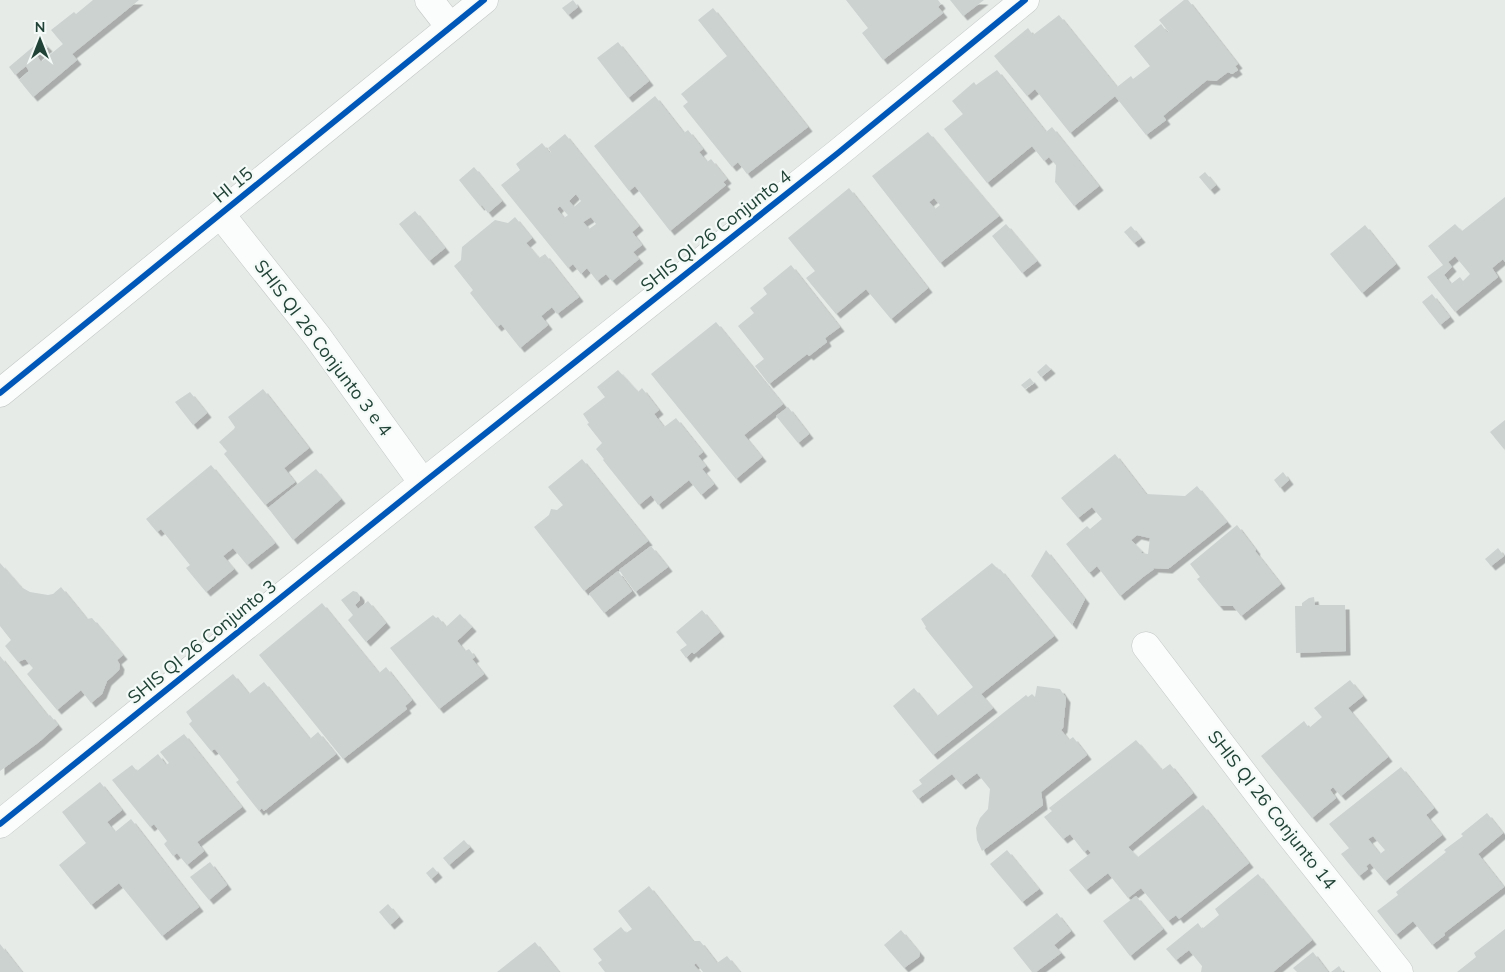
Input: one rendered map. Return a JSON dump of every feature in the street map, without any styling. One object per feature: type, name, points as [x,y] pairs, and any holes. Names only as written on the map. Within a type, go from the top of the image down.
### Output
[{"type":"street","points":[[429,0],[450,27]]},
{"type":"street","name":"HI 15","points":[[0,393],[484,0]]},
{"type":"street","name":"SHIS QI 26 Conjunto 4","points":[[424,483],[838,153],[1024,0]]},
{"type":"street","name":"SHIS QI 26 Conjunto 3 e 4","points":[[221,215],[317,336],[424,483]]},
{"type":"street","name":"SHIS QI 26 Conjunto 3","points":[[0,824],[424,483]]},
{"type":"street","name":"SHIS QI 26 Conjunto 14","points":[[1146,646],[1287,831],[1399,972]]},
{"type":"building","points":[[93,0],[139,0],[72,54],[77,60],[33,97],[19,80],[29,71],[26,66],[15,75],[9,67],[41,40],[48,47],[37,56],[41,62],[63,44],[51,30],[74,12],[76,14]]},
{"type":"building","points":[[573,0],[578,7],[568,15],[562,8]]},
{"type":"building","points":[[846,0],[938,0],[941,4],[938,7],[943,13],[883,60],[862,33],[868,28]]},
{"type":"building","points":[[950,0],[984,0],[963,16]]},
{"type":"building","points":[[1184,0],[1188,0],[1238,64],[1235,66],[1238,70],[1232,74],[1228,72],[1216,81],[1207,80],[1163,116],[1166,120],[1146,135],[1115,96],[1070,133],[1035,89],[1027,96],[994,56],[1028,28],[1033,35],[1059,15],[1117,87],[1131,76],[1133,79],[1150,66],[1134,46],[1161,24],[1169,32],[1159,20]]},
{"type":"building","points":[[713,8],[808,127],[747,174],[738,162],[732,167],[683,106],[688,102],[681,94],[727,56],[698,20]]},
{"type":"building","points":[[618,42],[649,81],[628,98],[597,58]]},
{"type":"building","points":[[997,70],[1046,132],[1052,127],[1099,186],[1074,206],[1055,182],[1056,165],[1049,157],[1044,161],[1032,146],[987,183],[944,129],[963,114],[952,101],[974,82],[976,85]]},
{"type":"building","points":[[655,96],[684,133],[688,130],[703,149],[699,152],[707,162],[711,159],[727,179],[723,182],[726,185],[670,231],[635,186],[629,191],[594,146]]},
{"type":"building","points":[[928,132],[999,216],[940,263],[872,176]],"holes":[[[934,198],[940,205],[935,209],[929,202]]]},
{"type":"building","points":[[565,134],[639,226],[632,232],[642,245],[633,252],[639,259],[612,281],[606,274],[597,281],[587,268],[581,274],[573,264],[568,268],[501,185],[520,170],[516,164],[542,143],[550,153],[548,148]],"holes":[[[576,194],[581,201],[574,207],[569,201]],[[560,206],[568,215],[564,218],[557,209]],[[591,217],[596,224],[589,229],[583,222]]]},
{"type":"building","points":[[474,167],[502,201],[488,213],[459,180]]},
{"type":"building","points":[[1205,172],[1216,185],[1210,190],[1199,177]]},
{"type":"building","points":[[849,188],[928,288],[891,319],[866,289],[836,314],[806,278],[815,271],[788,238]]},
{"type":"building","points":[[1505,197],[1505,262],[1503,259],[1492,268],[1498,277],[1455,312],[1427,277],[1443,265],[1428,246],[1455,224],[1462,231]],"holes":[[[1455,256],[1470,274],[1463,281],[1460,277],[1451,284],[1444,275],[1452,267],[1448,262]]]},
{"type":"building","points":[[415,211],[445,248],[429,261],[399,224]]},
{"type":"building","points":[[515,217],[532,238],[526,243],[539,258],[545,254],[579,297],[557,314],[552,307],[541,316],[548,325],[520,348],[501,324],[497,327],[470,293],[473,290],[454,266],[461,260],[462,247],[495,220],[508,223]]},
{"type":"building","points":[[1006,224],[1037,261],[1022,273],[992,236]]},
{"type":"building","points":[[1365,225],[1396,264],[1362,293],[1330,254]]},
{"type":"building","points":[[1131,226],[1141,238],[1134,243],[1124,232]]},
{"type":"building","points":[[791,265],[840,327],[825,338],[827,342],[809,356],[807,354],[769,384],[755,366],[764,359],[738,326],[754,313],[750,308],[767,294],[763,288]]},
{"type":"building","points":[[1432,294],[1450,317],[1440,325],[1422,302]]},
{"type":"building","points":[[716,322],[783,404],[744,435],[762,457],[736,479],[651,374]]},
{"type":"building","points":[[1046,364],[1051,369],[1041,377],[1037,372]]},
{"type":"building","points":[[618,370],[638,392],[642,388],[659,410],[654,414],[664,427],[676,418],[703,452],[698,456],[706,466],[702,469],[714,484],[701,495],[689,480],[658,505],[651,495],[639,505],[603,460],[596,449],[602,443],[587,424],[589,423],[583,414],[605,397],[597,387]]},
{"type":"building","points":[[1030,378],[1034,383],[1025,389],[1021,385]]},
{"type":"building","points":[[263,389],[309,448],[284,468],[295,482],[265,505],[224,454],[227,451],[219,442],[235,427],[228,417]]},
{"type":"building","points":[[190,392],[207,413],[193,425],[175,402]]},
{"type":"building","points":[[788,407],[809,434],[798,443],[776,416]]},
{"type":"building","points":[[1505,420],[1505,448],[1504,449],[1490,432]]},
{"type":"building","points":[[1115,454],[1146,494],[1185,496],[1197,486],[1227,522],[1168,569],[1153,568],[1120,596],[1097,566],[1089,573],[1066,544],[1087,526],[1090,529],[1102,519],[1092,507],[1078,518],[1061,498]],"holes":[[[1137,535],[1150,538],[1148,554],[1141,553],[1142,551],[1131,540]]]},
{"type":"building","points":[[582,459],[648,541],[584,591],[534,527],[549,515],[551,509],[557,510],[563,505],[548,487]]},
{"type":"building","points":[[211,465],[275,543],[247,565],[233,548],[223,556],[234,569],[206,592],[186,568],[190,565],[161,529],[157,532],[146,519]]},
{"type":"building","points":[[316,469],[341,499],[293,540],[268,508]]},
{"type":"building","points":[[1283,472],[1289,480],[1280,488],[1274,480]]},
{"type":"building","points":[[1237,525],[1281,584],[1241,616],[1233,606],[1219,606],[1197,579],[1200,577],[1190,564]]},
{"type":"building","points":[[651,546],[668,567],[635,592],[619,570]]},
{"type":"building","points":[[1498,548],[1504,556],[1491,566],[1485,559]]},
{"type":"building","points":[[1046,550],[1085,599],[1072,625],[1031,576]]},
{"type":"building","points":[[0,563],[21,587],[30,592],[48,595],[53,594],[61,587],[87,619],[92,618],[123,655],[117,660],[120,665],[119,670],[107,681],[102,694],[91,703],[81,690],[57,710],[27,674],[33,668],[25,659],[18,662],[5,646],[11,640],[0,626]]},
{"type":"building","points":[[992,563],[1000,569],[1054,636],[981,694],[993,708],[933,755],[893,706],[914,688],[937,716],[973,687],[925,628],[921,619]]},
{"type":"building","points":[[618,571],[632,591],[604,613],[589,594]]},
{"type":"building","points":[[353,591],[357,592],[360,596],[360,600],[355,605],[358,609],[368,601],[386,623],[366,642],[348,620],[353,615],[341,600]]},
{"type":"building","points":[[1314,597],[1315,605],[1345,605],[1346,651],[1296,653],[1295,606],[1302,606],[1302,603]]},
{"type":"building","points":[[322,603],[379,673],[386,667],[412,700],[405,706],[407,709],[343,759],[259,655]]},
{"type":"building","points":[[702,610],[720,632],[694,654],[692,652],[686,658],[680,650],[687,645],[676,632]]},
{"type":"building","points":[[460,614],[472,627],[457,641],[465,651],[469,649],[475,657],[472,659],[484,674],[439,709],[390,648],[433,615],[436,618],[438,617],[446,627]]},
{"type":"building","points":[[0,656],[48,716],[50,715],[58,725],[39,742],[0,771]]},
{"type":"building","points":[[233,674],[249,694],[264,682],[310,739],[318,732],[336,754],[264,811],[262,808],[259,811],[236,782],[239,780],[215,749],[211,751],[189,724],[192,721],[186,712]]},
{"type":"building","points":[[1350,680],[1363,696],[1348,708],[1388,757],[1341,796],[1333,787],[1330,790],[1336,798],[1312,818],[1261,756],[1304,721],[1309,728],[1322,717],[1314,708]]},
{"type":"building","points":[[1037,686],[1060,689],[1066,698],[1063,728],[1061,730],[1069,740],[1073,737],[1087,755],[1041,792],[1043,805],[982,851],[977,840],[976,828],[980,818],[988,809],[990,789],[977,773],[961,785],[952,774],[918,799],[912,791],[922,784],[919,780],[1026,695],[1028,697],[1032,694],[1035,697]]},
{"type":"building","points":[[184,734],[242,807],[197,842],[204,851],[187,865],[177,853],[173,856],[164,844],[167,841],[154,824],[150,827],[112,780],[132,765],[137,771],[158,754],[166,765],[169,763],[160,752]]},
{"type":"building","points":[[1136,740],[1162,770],[1170,764],[1193,793],[1128,847],[1138,857],[1203,805],[1249,863],[1179,919],[1176,915],[1168,921],[1141,888],[1128,898],[1108,873],[1086,890],[1069,870],[1091,853],[1088,849],[1084,852],[1070,834],[1063,839],[1044,817],[1052,811],[1049,808]]},
{"type":"building","points":[[1401,767],[1434,808],[1426,815],[1442,835],[1385,881],[1370,863],[1366,866],[1368,869],[1359,876],[1341,854],[1349,848],[1329,824]],"holes":[[[1373,836],[1385,850],[1380,854],[1368,839]]]},
{"type":"building","points":[[100,782],[122,810],[107,822],[115,832],[131,819],[199,907],[162,936],[119,883],[91,905],[59,865],[86,843],[62,812]]},
{"type":"building","points":[[1487,813],[1503,833],[1478,854],[1504,887],[1444,933],[1445,935],[1432,945],[1413,921],[1396,935],[1377,911],[1398,895],[1396,892],[1446,852],[1444,850],[1463,836],[1461,834]]},
{"type":"building","points":[[464,840],[470,847],[449,865],[443,858]]},
{"type":"building","points":[[1007,850],[1039,889],[1022,902],[990,864]]},
{"type":"building","points":[[210,862],[227,885],[209,900],[190,877]]},
{"type":"building","points":[[433,867],[438,873],[431,879],[426,873]]},
{"type":"building","points":[[1258,874],[1312,940],[1273,972],[1201,972],[1202,966],[1189,950],[1176,960],[1166,949],[1198,923],[1202,929],[1219,915],[1215,909]]},
{"type":"building","points":[[649,886],[693,941],[700,941],[717,963],[727,956],[740,972],[703,972],[696,963],[694,965],[700,972],[605,972],[598,963],[602,960],[593,949],[621,927],[626,933],[632,929],[618,911]]},
{"type":"building","points":[[1136,896],[1163,929],[1130,956],[1103,921]]},
{"type":"building","points":[[388,904],[399,917],[390,925],[379,912]]},
{"type":"building","points":[[1057,913],[1071,931],[1054,945],[1061,953],[1036,972],[1032,972],[1013,948]]},
{"type":"building","points":[[1505,929],[1505,972],[1457,972],[1476,957],[1474,953]]},
{"type":"building","points":[[901,930],[920,953],[919,957],[904,968],[884,945]]},
{"type":"building","points":[[535,942],[559,972],[497,972]]},
{"type":"building","points":[[0,944],[22,972],[0,972]]},
{"type":"building","points":[[1313,952],[1328,972],[1297,972],[1293,968]]},
{"type":"building","points":[[1339,966],[1343,972],[1331,972]]},
{"type":"cycle path","points":[[0,393],[484,0]]},
{"type":"cycle path","points":[[0,824],[423,483],[838,153],[1025,0]]}]
